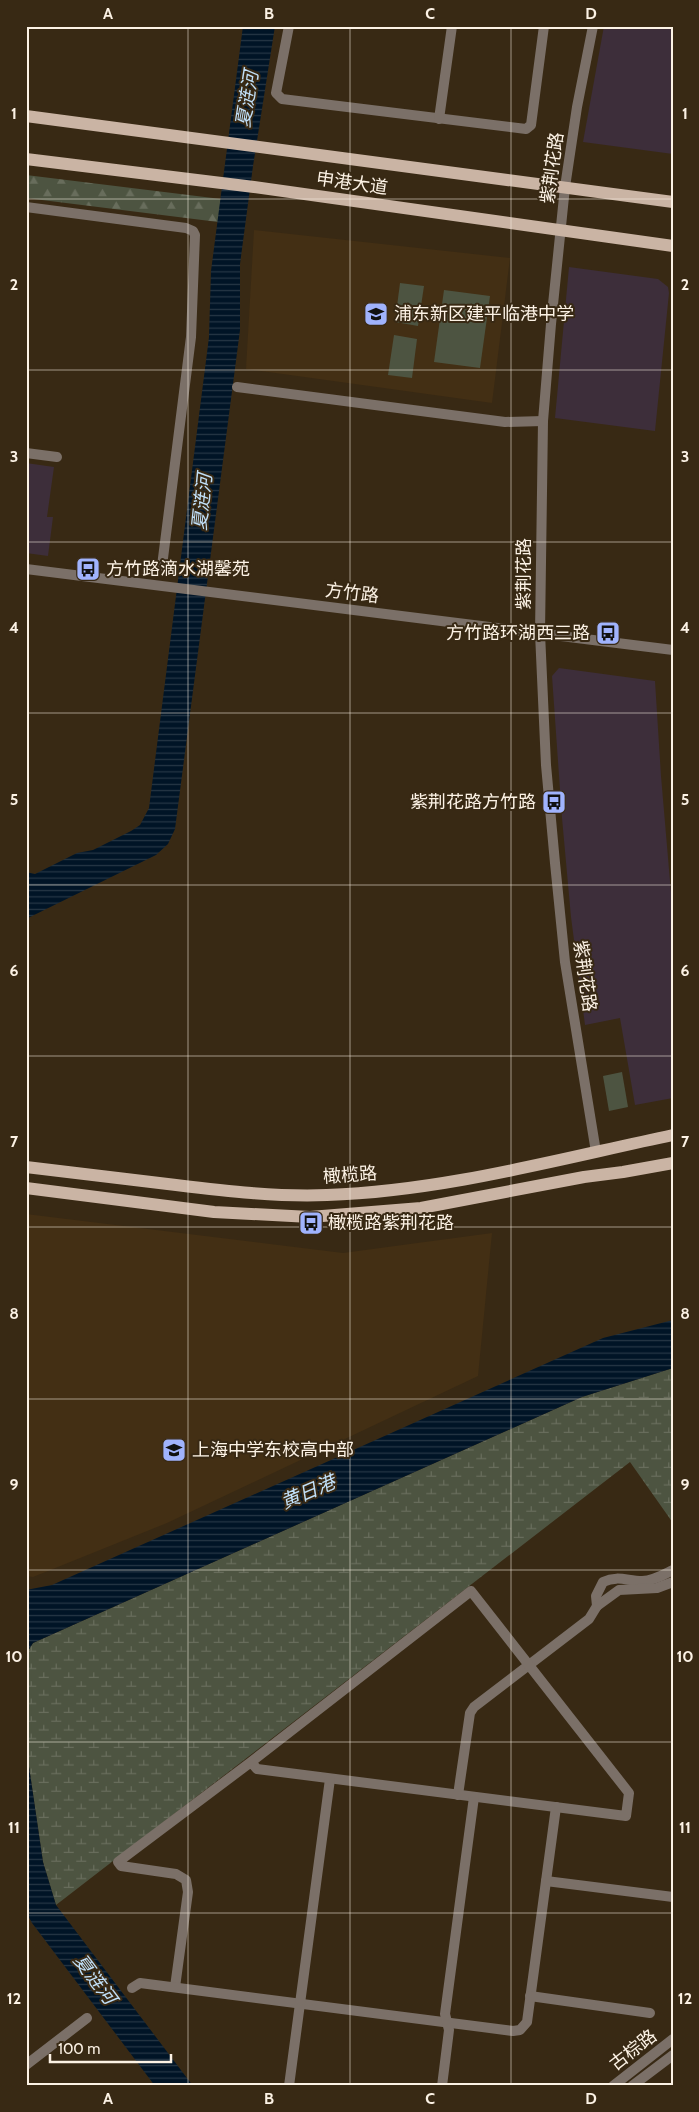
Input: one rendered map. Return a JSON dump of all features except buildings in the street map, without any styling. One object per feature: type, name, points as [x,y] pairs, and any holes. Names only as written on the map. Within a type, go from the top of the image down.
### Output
[{"type":"main road","name":"申港大道","points":[[26,116],[673,202]]},
{"type":"main road","name":"申港大道","points":[[26,159],[254,187],[673,246]]},
{"type":"main road","name":"橄榄路","points":[[26,1167],[216,1190],[326,1195],[420,1186],[482,1176],[673,1135]]},
{"type":"main road","points":[[26,1188],[214,1212],[310,1217],[421,1208],[584,1176],[623,1172],[673,1163]]},
{"type":"street","points":[[289,26],[276,93],[282,99],[526,130],[531,125],[544,26]]},
{"type":"street","points":[[439,119],[452,26]]},
{"type":"street","name":"紫荆花路","points":[[593,26],[577,107],[565,187],[551,324],[543,420],[540,633],[546,765],[555,863],[566,962],[596,1152]]},
{"type":"street","points":[[26,207],[186,228],[193,231],[195,235],[192,337],[162,566]]},
{"type":"street","points":[[238,387],[505,422],[543,420]]},
{"type":"street","points":[[26,453],[58,457]]},
{"type":"street","name":"方竹路","points":[[26,569],[167,585],[673,650]]},
{"type":"street","points":[[597,1606],[596,1596],[603,1582],[620,1577],[643,1581],[650,1580],[673,1570]]},
{"type":"street","points":[[458,1795],[470,1713],[474,1706],[589,1619],[597,1606],[619,1590],[657,1588],[673,1582]]},
{"type":"street","points":[[176,1988],[188,1892],[186,1880],[176,1874],[121,1866],[118,1862],[251,1762],[471,1591],[629,1793],[626,1816],[257,1769],[251,1762]]},
{"type":"street","points":[[289,2086],[330,1779]]},
{"type":"street","points":[[442,2086],[449,2030],[445,2014],[474,1797]]},
{"type":"street","points":[[132,1988],[140,1983],[513,2031],[520,2030],[527,2022],[556,1807]]},
{"type":"street","points":[[546,1881],[673,1897]]},
{"type":"street","points":[[530,1996],[650,2013]]},
{"type":"street","points":[[26,2066],[87,2018]]},
{"type":"street","name":"古棕路","points":[[613,2086],[673,2039]]},
{"type":"street","name":"古棕路","points":[[632,2086],[673,2055]]},
{"type":"shaded area","points":[[604,26],[673,26],[673,154],[583,142]]},
{"type":"shaded area","name":"浦东新区建平临港中学","points":[[254,230],[510,258],[492,403],[246,369]]},
{"type":"shaded area","points":[[569,267],[658,279],[668,287],[669,293],[655,431],[555,418]]},
{"type":"shaded area","points":[[26,463],[54,467],[47,517],[53,517],[48,556],[26,553]]},
{"type":"shaded area","points":[[559,668],[655,681],[673,916],[673,1098],[635,1105],[620,1018],[585,1025],[571,917],[562,818],[552,676]]},
{"type":"shaded area","name":"上海中学东校高中部","points":[[26,1214],[343,1253],[492,1233],[478,1376],[167,1523],[33,1577],[26,1576]]},
{"type":"green space","points":[[26,175],[221,199],[218,222],[26,198]]},
{"type":"green space","points":[[400,283],[424,286],[418,326],[395,322]]},
{"type":"green space","points":[[444,290],[490,296],[480,368],[434,362]]},
{"type":"green space","points":[[394,335],[417,339],[412,378],[388,375]]},
{"type":"green space","points":[[622,1072],[628,1107],[609,1111],[603,1076]]},
{"type":"green space","points":[[673,1368],[673,1523],[630,1462],[56,1905],[43,1862],[26,1746],[26,1654],[33,1643],[582,1397]]},
{"type":"water","name":"夏涟河","points":[[243,26],[275,26],[240,264],[240,330],[175,829],[168,844],[156,855],[26,919],[26,872],[35,874],[77,853],[93,850],[131,831],[140,825],[149,808],[209,337],[211,271]]},
{"type":"water","name":"黄日港","points":[[673,1320],[673,1368],[582,1397],[33,1643],[26,1654],[26,1590],[52,1585],[603,1338]]},
{"type":"water","name":"夏涟河","points":[[26,1746],[43,1862],[56,1905],[193,2086],[155,2086],[32,1923],[26,1912]]},
{"type":"place","name":"浦东新区建平临港中学","points":[[376,314]]},
{"type":"place","name":"方竹路滴水湖馨苑","points":[[88,569]]},
{"type":"place","name":"方竹路环湖西三路","points":[[608,633]]},
{"type":"place","name":"紫荆花路方竹路","points":[[554,802]]},
{"type":"place","name":"橄榄路紫荆花路","points":[[311,1223]]},
{"type":"place","name":"上海中学东校高中部","points":[[174,1450]]}]
